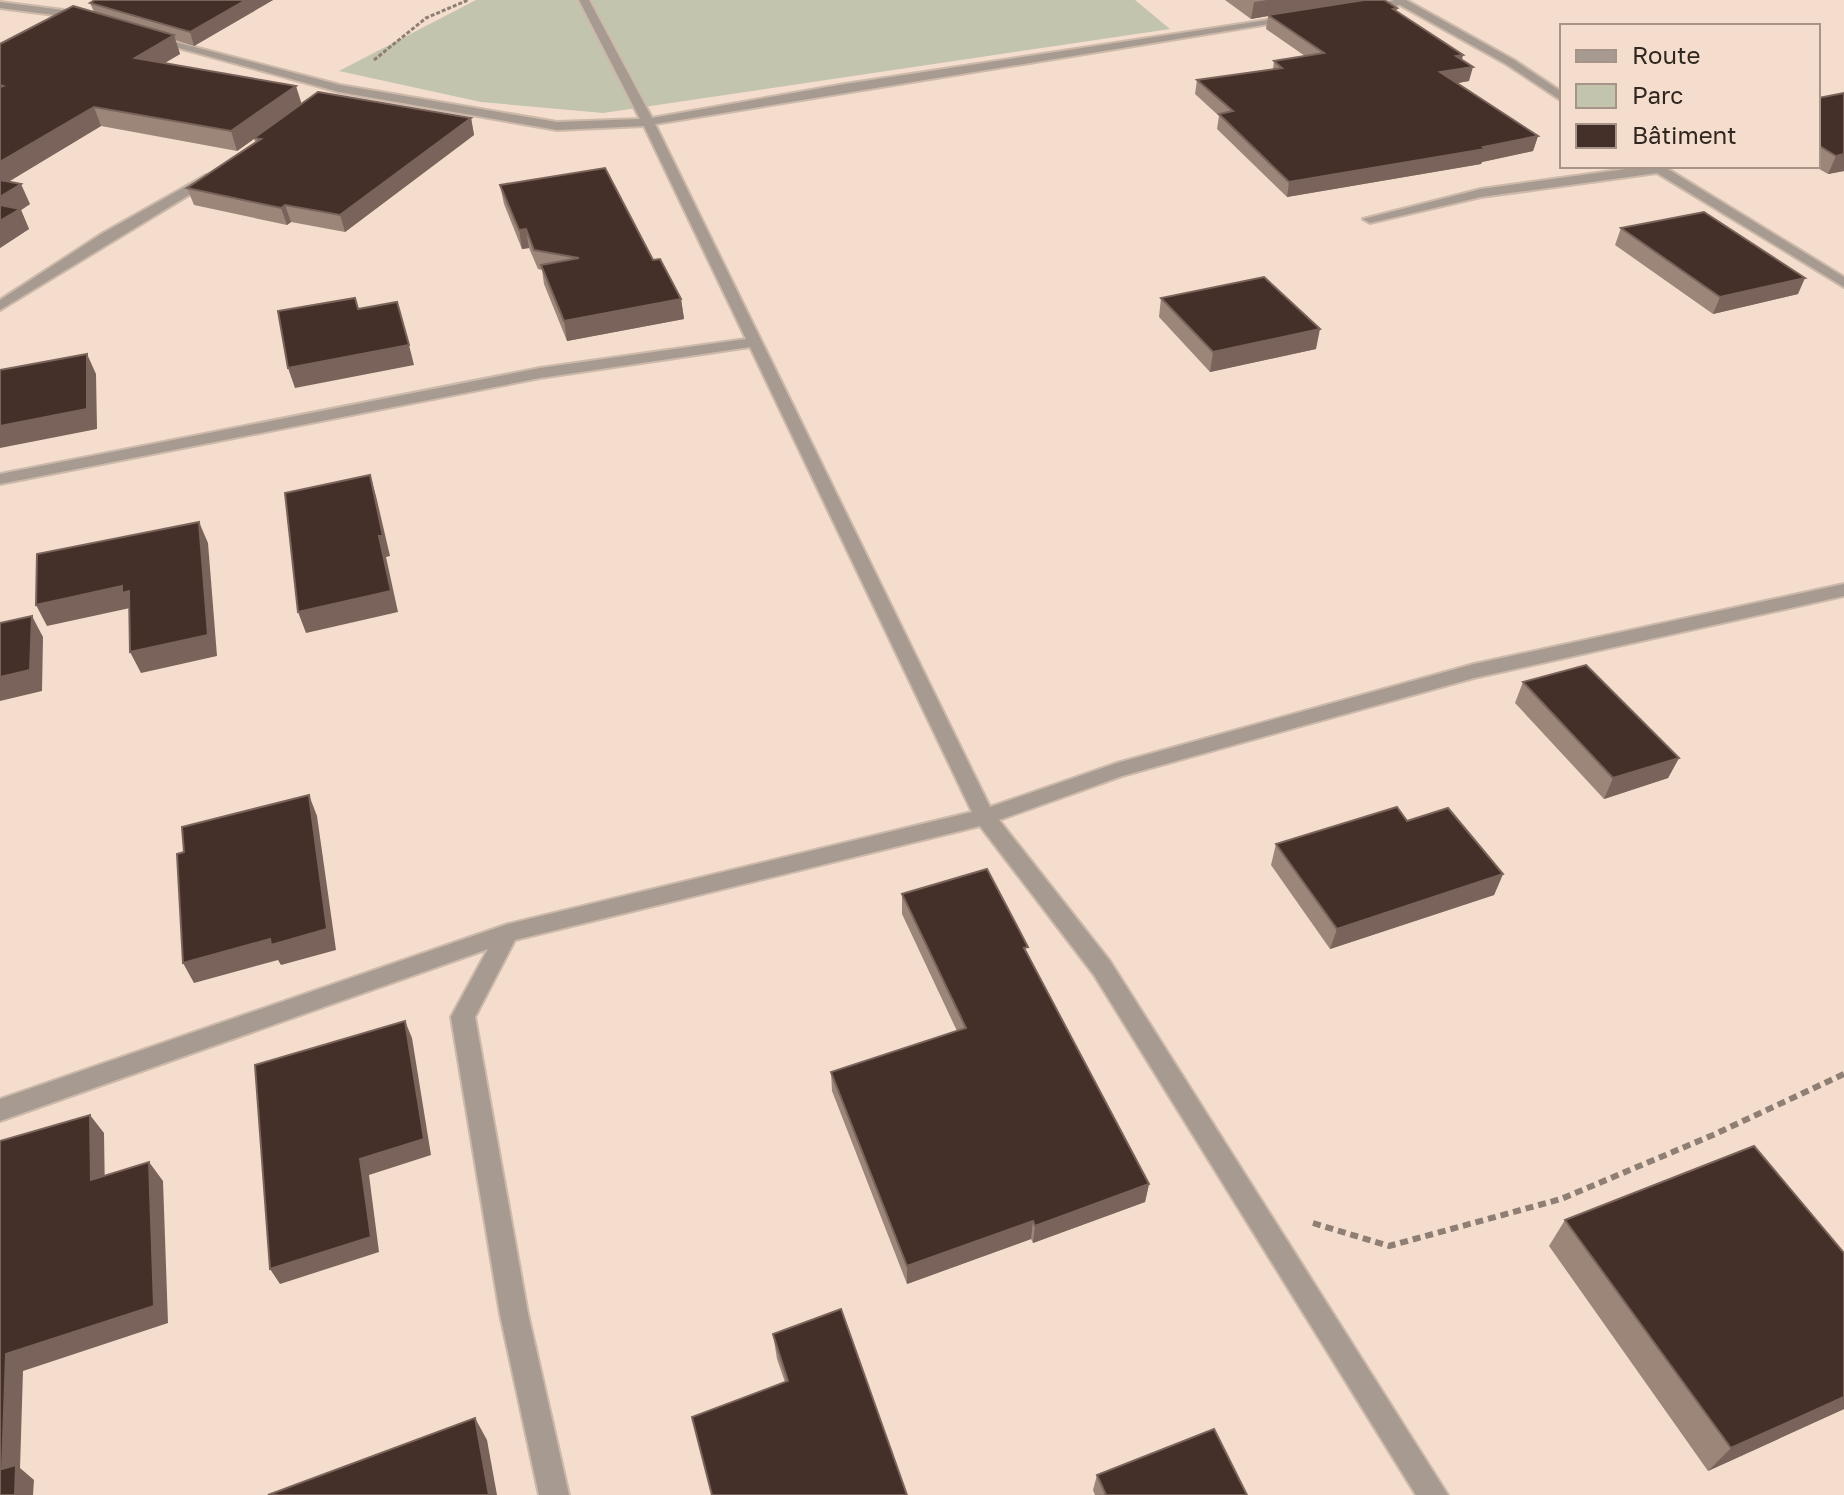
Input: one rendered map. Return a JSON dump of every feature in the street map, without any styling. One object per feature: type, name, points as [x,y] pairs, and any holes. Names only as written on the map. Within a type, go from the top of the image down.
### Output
[{"type":"street","points":[[584,0],[648,122],[985,817],[1102,968],[1433,1495]]},
{"type":"street","points":[[1356,9],[1401,1],[1510,62],[1560,96]]},
{"type":"street","points":[[0,5],[63,13],[104,25]]},
{"type":"street","points":[[38,26],[75,6]]},
{"type":"street","points":[[132,33],[339,88],[557,126],[648,122],[845,88],[1310,16]]},
{"type":"street","points":[[327,97],[339,88]]},
{"type":"street","points":[[0,306],[108,236],[228,167]]},
{"type":"street","points":[[1370,219],[1481,193],[1656,168],[1844,283]]},
{"type":"street","points":[[0,479],[525,376],[753,342]]},
{"type":"street","points":[[0,1110],[508,933],[985,817],[1117,770],[1474,671],[1844,590]]},
{"type":"street","points":[[508,933],[463,1017],[514,1314],[554,1495]]},
{"type":"path","points":[[339,88],[426,18],[468,0]]},
{"type":"path","points":[[1250,1205],[1389,1246],[1561,1199],[1713,1135],[1844,1074]]},
{"type":"green space","points":[[476,0],[1135,0],[1170,29],[603,113],[481,102],[339,71]]},
{"type":"building","points":[[95,0],[246,0],[190,32],[90,3]]},
{"type":"building","points":[[1364,0],[1384,0],[1463,55],[1456,56],[1473,67],[1440,72],[1538,136],[1483,147],[1485,149],[1289,182],[1219,114],[1233,111],[1197,80],[1282,68],[1274,61],[1324,53],[1268,15]]},
{"type":"building","points":[[73,6],[174,35],[135,58],[296,86],[231,131],[94,107],[0,162],[0,87],[3,86],[0,85],[0,44]]},
{"type":"building","points":[[318,92],[471,118],[340,215],[285,205],[281,208],[187,188],[261,139],[254,138]]},
{"type":"building","points":[[1844,93],[1844,154],[1836,156],[1820,146],[1820,98]]},
{"type":"building","points":[[605,168],[653,260],[660,259],[681,299],[564,321],[541,265],[579,258],[534,250],[526,229],[519,230],[500,185]]},
{"type":"building","points":[[0,180],[21,184],[0,197]]},
{"type":"building","points":[[0,205],[20,209],[0,221]]},
{"type":"building","points":[[1704,212],[1805,278],[1720,297],[1621,228]]},
{"type":"building","points":[[1264,277],[1320,329],[1213,352],[1161,298]]},
{"type":"building","points":[[355,298],[358,309],[397,302],[409,345],[288,368],[278,311]]},
{"type":"building","points":[[87,354],[87,409],[0,426],[0,370]]},
{"type":"building","points":[[370,475],[391,591],[298,612],[285,493]]},
{"type":"building","points":[[199,522],[208,635],[130,652],[129,591],[122,593],[122,586],[36,605],[37,554]]},
{"type":"building","points":[[32,616],[30,670],[0,677],[0,623]]},
{"type":"building","points":[[1586,665],[1679,758],[1613,778],[1523,682]]},
{"type":"building","points":[[309,795],[327,929],[271,945],[270,939],[183,963],[177,854],[184,852],[182,827]]},
{"type":"building","points":[[1397,807],[1407,821],[1448,808],[1503,874],[1337,929],[1276,844]]},
{"type":"building","points":[[987,869],[1028,947],[1024,948],[1149,1184],[1035,1226],[1033,1221],[907,1266],[831,1072],[966,1028],[902,894]]},
{"type":"building","points":[[405,1021],[424,1139],[360,1159],[371,1237],[270,1269],[255,1065]]},
{"type":"building","points":[[90,1115],[91,1180],[149,1162],[154,1306],[6,1354],[2,1469],[16,1465],[15,1495],[0,1495],[0,1141]]},
{"type":"building","points":[[1754,1146],[1844,1253],[1844,1397],[1731,1448],[1565,1220]]},
{"type":"building","points":[[841,1309],[907,1495],[712,1495],[692,1417],[788,1381],[773,1334]]},
{"type":"building","points":[[475,1418],[489,1495],[268,1495]]},
{"type":"building","points":[[1214,1429],[1247,1495],[1106,1495],[1097,1475]]}]
